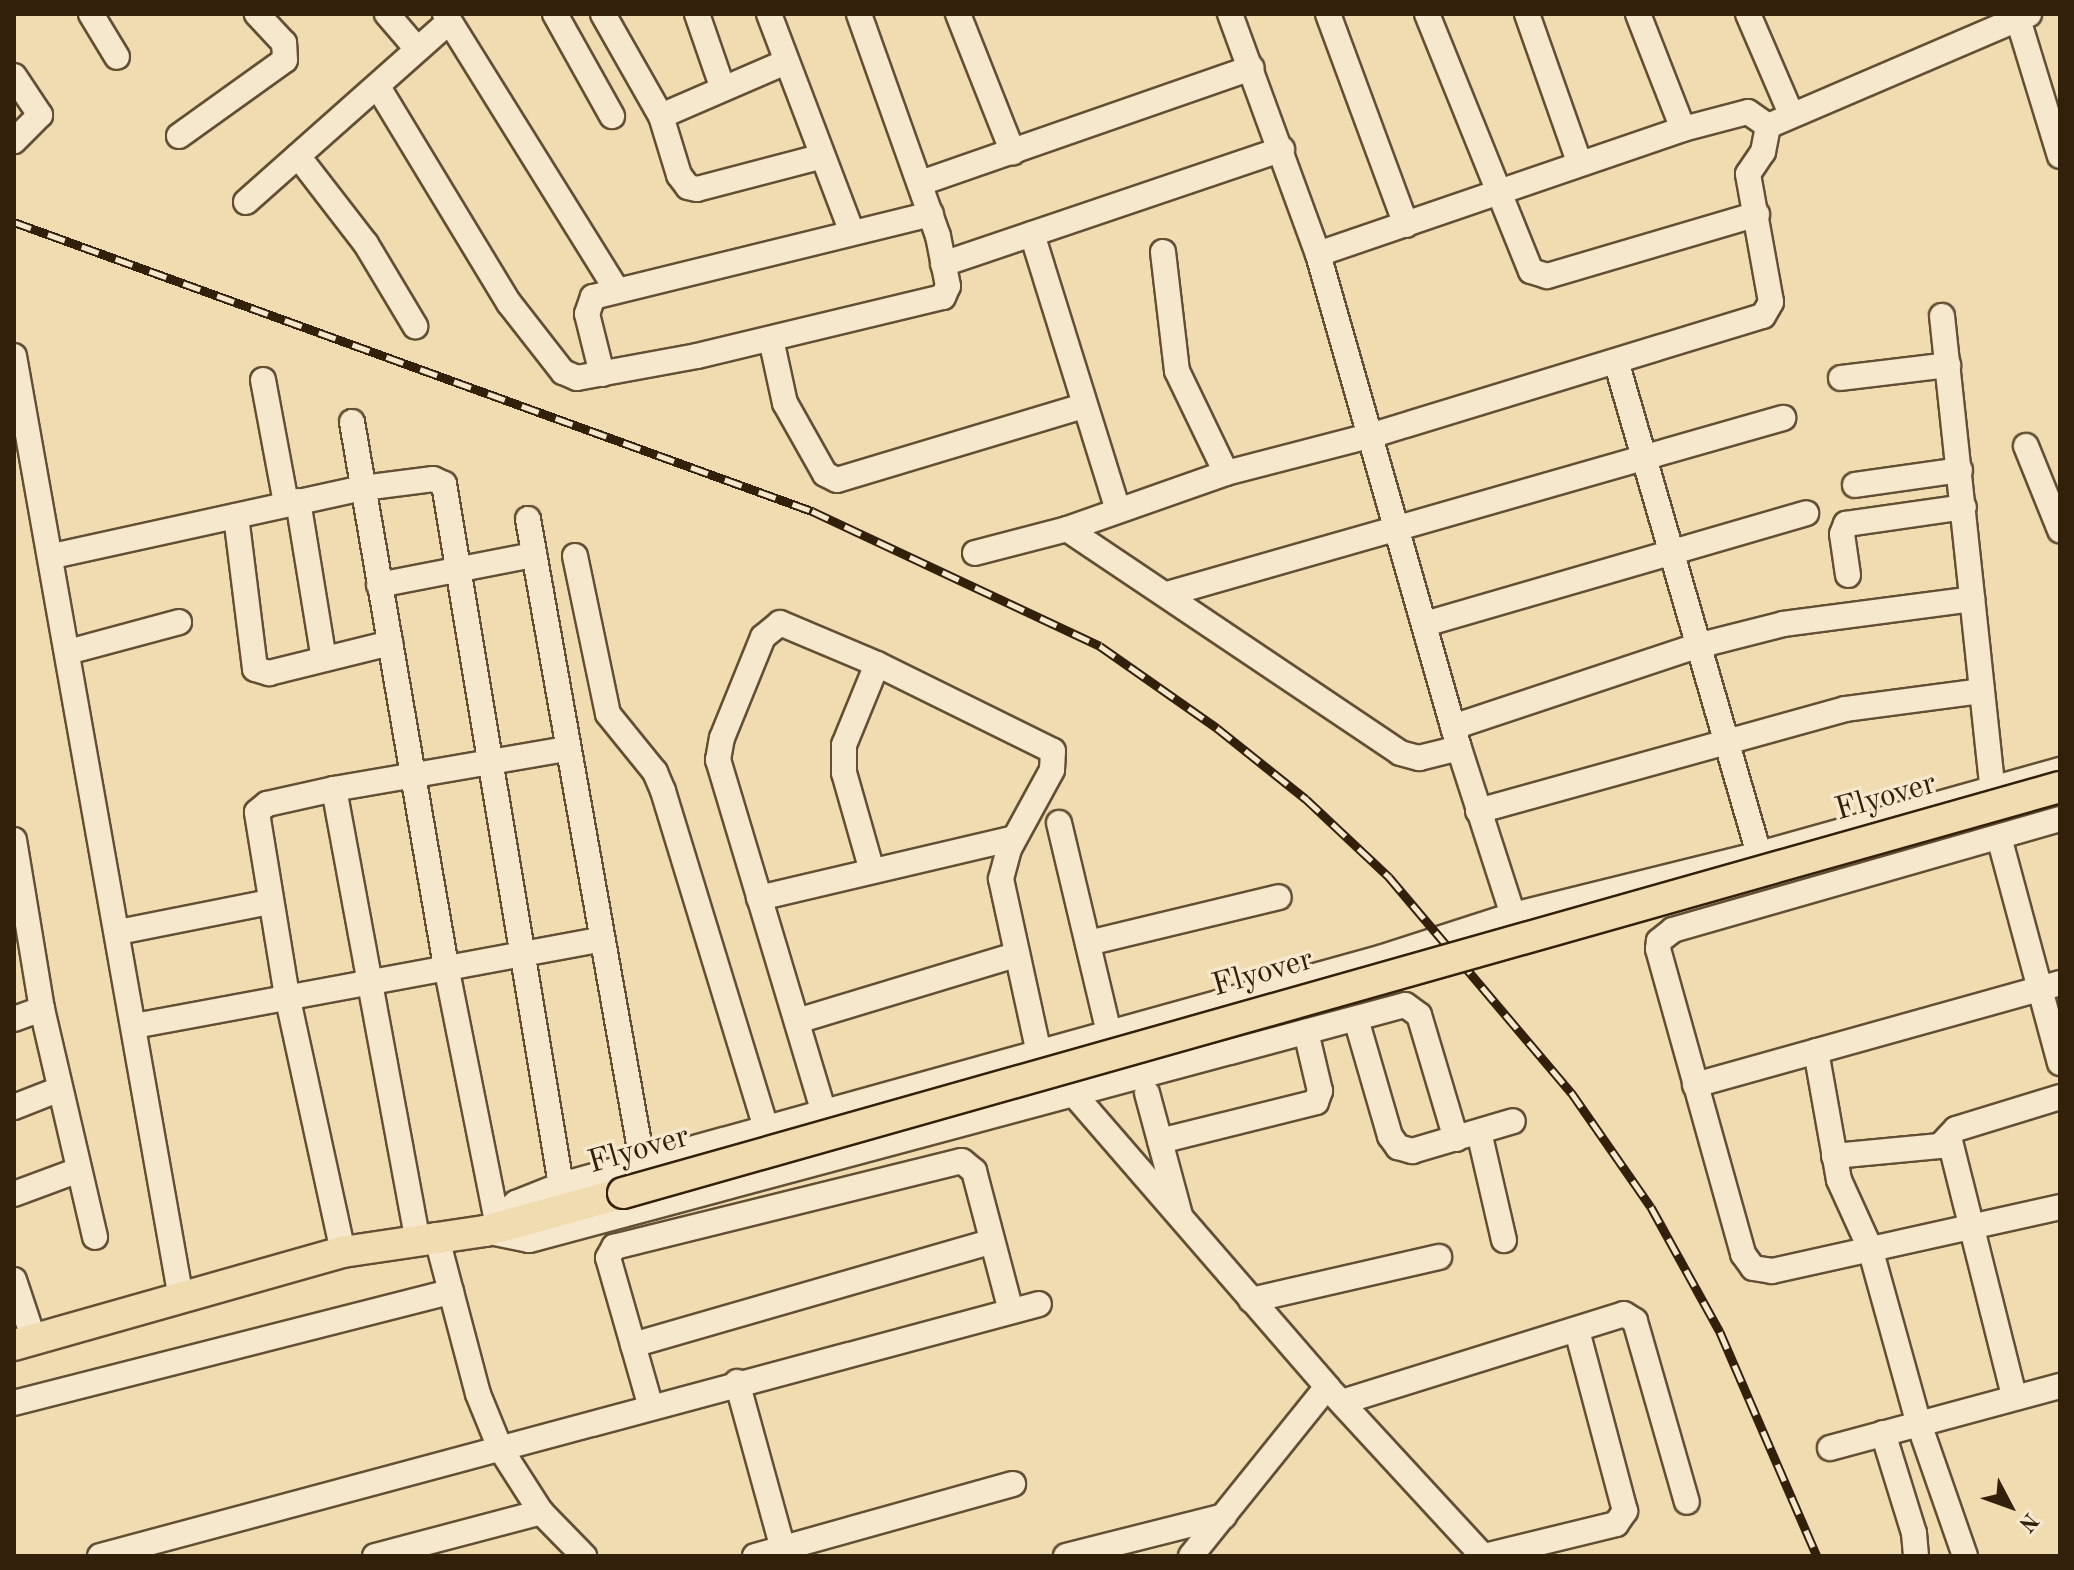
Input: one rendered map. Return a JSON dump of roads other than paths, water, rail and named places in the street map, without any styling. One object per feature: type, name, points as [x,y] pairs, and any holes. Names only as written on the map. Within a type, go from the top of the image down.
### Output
[{"type":"main road","name":"Flyover","points":[[24,1342],[343,1252],[491,1224],[623,1193],[2060,787]]},
{"type":"street","points":[[91,14],[117,57]]},
{"type":"street","points":[[179,136],[285,60],[284,43],[257,14]]},
{"type":"street","points":[[387,14],[417,49]]},
{"type":"street","points":[[555,14],[612,116]]},
{"type":"street","points":[[603,14],[661,116],[679,175],[688,187],[697,189],[820,157]]},
{"type":"street","points":[[697,14],[722,86]]},
{"type":"street","points":[[769,14],[820,157],[852,233]]},
{"type":"street","points":[[378,87],[480,258],[554,361],[570,376],[602,374],[936,301],[948,286],[921,183],[859,14]]},
{"type":"street","points":[[958,14],[1013,153]]},
{"type":"street","points":[[1230,14],[1318,254],[1373,435],[1456,737],[1513,915]]},
{"type":"street","points":[[1328,14],[1406,225]]},
{"type":"street","points":[[1427,14],[1526,266],[1539,276],[1757,214]]},
{"type":"street","points":[[1527,14],[1579,162]]},
{"type":"street","points":[[1638,14],[1683,129]]},
{"type":"street","points":[[1748,14],[1791,114]]},
{"type":"street","points":[[1768,126],[2023,17],[2060,156]]},
{"type":"street","points":[[246,202],[378,87],[447,18],[616,289]]},
{"type":"street","points":[[661,116],[722,86],[786,62]]},
{"type":"street","points":[[921,183],[1252,68]]},
{"type":"street","points":[[14,76],[40,115],[14,141]]},
{"type":"street","points":[[1318,254],[1579,162],[1683,129],[1748,112],[1768,126]]},
{"type":"street","points":[[975,553],[1067,529],[1226,473],[1373,435],[1768,313],[1771,302],[1748,174],[1763,152],[1768,126]]},
{"type":"street","points":[[943,264],[1282,149]]},
{"type":"street","points":[[298,156],[366,244],[415,326]]},
{"type":"street","points":[[602,374],[586,307],[593,297],[931,214]]},
{"type":"street","points":[[1032,234],[1118,510]]},
{"type":"street","points":[[1163,252],[1177,371],[1226,473]]},
{"type":"street","points":[[1942,316],[1993,790]]},
{"type":"street","points":[[771,339],[785,403],[825,474],[837,480],[1084,406]]},
{"type":"street","points":[[14,356],[53,556],[181,1298]]},
{"type":"street","points":[[1616,361],[1759,854]]},
{"type":"street","points":[[1841,378],[1948,365]]},
{"type":"street","points":[[263,380],[324,659]]},
{"type":"street","points":[[1167,594],[1783,418]]},
{"type":"street","points":[[352,422],[491,1224]]},
{"type":"street","points":[[2026,446],[2060,530]]},
{"type":"street","points":[[1855,485],[1960,470]]},
{"type":"street","points":[[53,556],[363,488],[440,480],[446,489],[561,1185]]},
{"type":"street","points":[[1848,575],[1842,534],[1846,524],[1964,507]]},
{"type":"street","points":[[1425,624],[1806,513]]},
{"type":"street","points":[[236,516],[255,669],[269,673],[390,643]]},
{"type":"street","points":[[528,519],[566,749],[642,1160]]},
{"type":"street","points":[[1067,529],[1400,753],[1419,758],[1456,737],[1697,646],[1783,624],[1972,599]]},
{"type":"street","points":[[379,585],[534,555]]},
{"type":"street","points":[[575,556],[608,714],[655,772],[663,791],[766,1127]]},
{"type":"street","points":[[68,652],[179,622]]},
{"type":"street","points":[[824,1113],[718,760],[763,637],[780,623],[877,664],[1053,751],[1052,770],[1014,838],[1001,879],[1039,1054],[1251,1300],[1484,1556],[1616,1524],[1625,1511],[1577,1331]]},
{"type":"street","points":[[872,871],[843,758],[847,733],[877,664]]},
{"type":"street","points":[[1478,811],[1729,744],[1845,709],[1982,691]]},
{"type":"street","points":[[343,1252],[287,996],[269,902],[257,812],[267,804],[334,789],[566,749]]},
{"type":"street","points":[[491,1224],[561,1185],[642,1160],[1039,1054],[1383,957],[1513,915],[1759,854],[2060,770]]},
{"type":"street","points":[[334,789],[366,981],[427,1237],[451,1292],[478,1394],[500,1448],[541,1512],[584,1556]]},
{"type":"street","points":[[2060,819],[1673,930],[1659,941],[1658,963],[1748,1263],[1761,1272],[2060,1207]]},
{"type":"street","points":[[1059,823],[1109,1033]]},
{"type":"street","points":[[1999,837],[2050,985],[2060,1063]]},
{"type":"street","points":[[759,898],[1014,838]]},
{"type":"street","points":[[14,840],[21,925],[95,1237]]},
{"type":"street","points":[[1668,878],[1673,930]]},
{"type":"street","points":[[1088,943],[1279,897]]},
{"type":"street","points":[[119,932],[269,902]]},
{"type":"street","points":[[134,1026],[524,951],[600,940]]},
{"type":"street","points":[[797,1021],[1016,955]]},
{"type":"street","points":[[1695,1085],[2050,985]]},
{"type":"street","points":[[491,1224],[529,1240],[1405,1005],[1415,1009],[1468,1135],[1504,1240]]},
{"type":"street","points":[[14,1019],[42,1009]]},
{"type":"street","points":[[1356,1019],[1393,1142],[1412,1151],[1513,1121]]},
{"type":"street","points":[[1160,1141],[1316,1102],[1320,1091],[1306,1032]]},
{"type":"street","points":[[1816,1051],[1834,1156],[1870,1248],[1918,1421],[1965,1556]]},
{"type":"street","points":[[14,1107],[60,1089]]},
{"type":"street","points":[[1147,1093],[1181,1221]]},
{"type":"street","points":[[1834,1156],[1940,1146],[1956,1129],[2060,1097]]},
{"type":"street","points":[[1949,1137],[2014,1395]]},
{"type":"street","points":[[650,1404],[608,1258],[614,1247],[962,1161],[974,1171],[1011,1311]]},
{"type":"street","points":[[14,1194],[79,1170]]},
{"type":"street","points":[[633,1345],[991,1242]]},
{"type":"street","points":[[1251,1300],[1439,1257]]},
{"type":"street","points":[[14,1280],[24,1342]]},
{"type":"street","points":[[14,1403],[451,1292]]},
{"type":"street","points":[[100,1556],[500,1448],[650,1404],[1039,1304]]},
{"type":"street","points":[[1191,1556],[1335,1394],[1577,1331],[1616,1315],[1635,1321],[1687,1502]]},
{"type":"street","points":[[737,1382],[784,1552]]},
{"type":"street","points":[[1830,1448],[2014,1395],[2060,1386]]},
{"type":"street","points":[[1883,1433],[1914,1533],[1916,1556]]},
{"type":"street","points":[[755,1556],[784,1552],[1013,1484]]},
{"type":"street","points":[[375,1556],[541,1512]]},
{"type":"street","points":[[1066,1556],[1224,1516]]},
{"type":"railway","points":[[14,222],[812,511],[1100,646],[1217,728],[1306,799],[1389,877],[1571,1092],[1651,1207],[1720,1332],[1817,1556]]}]
